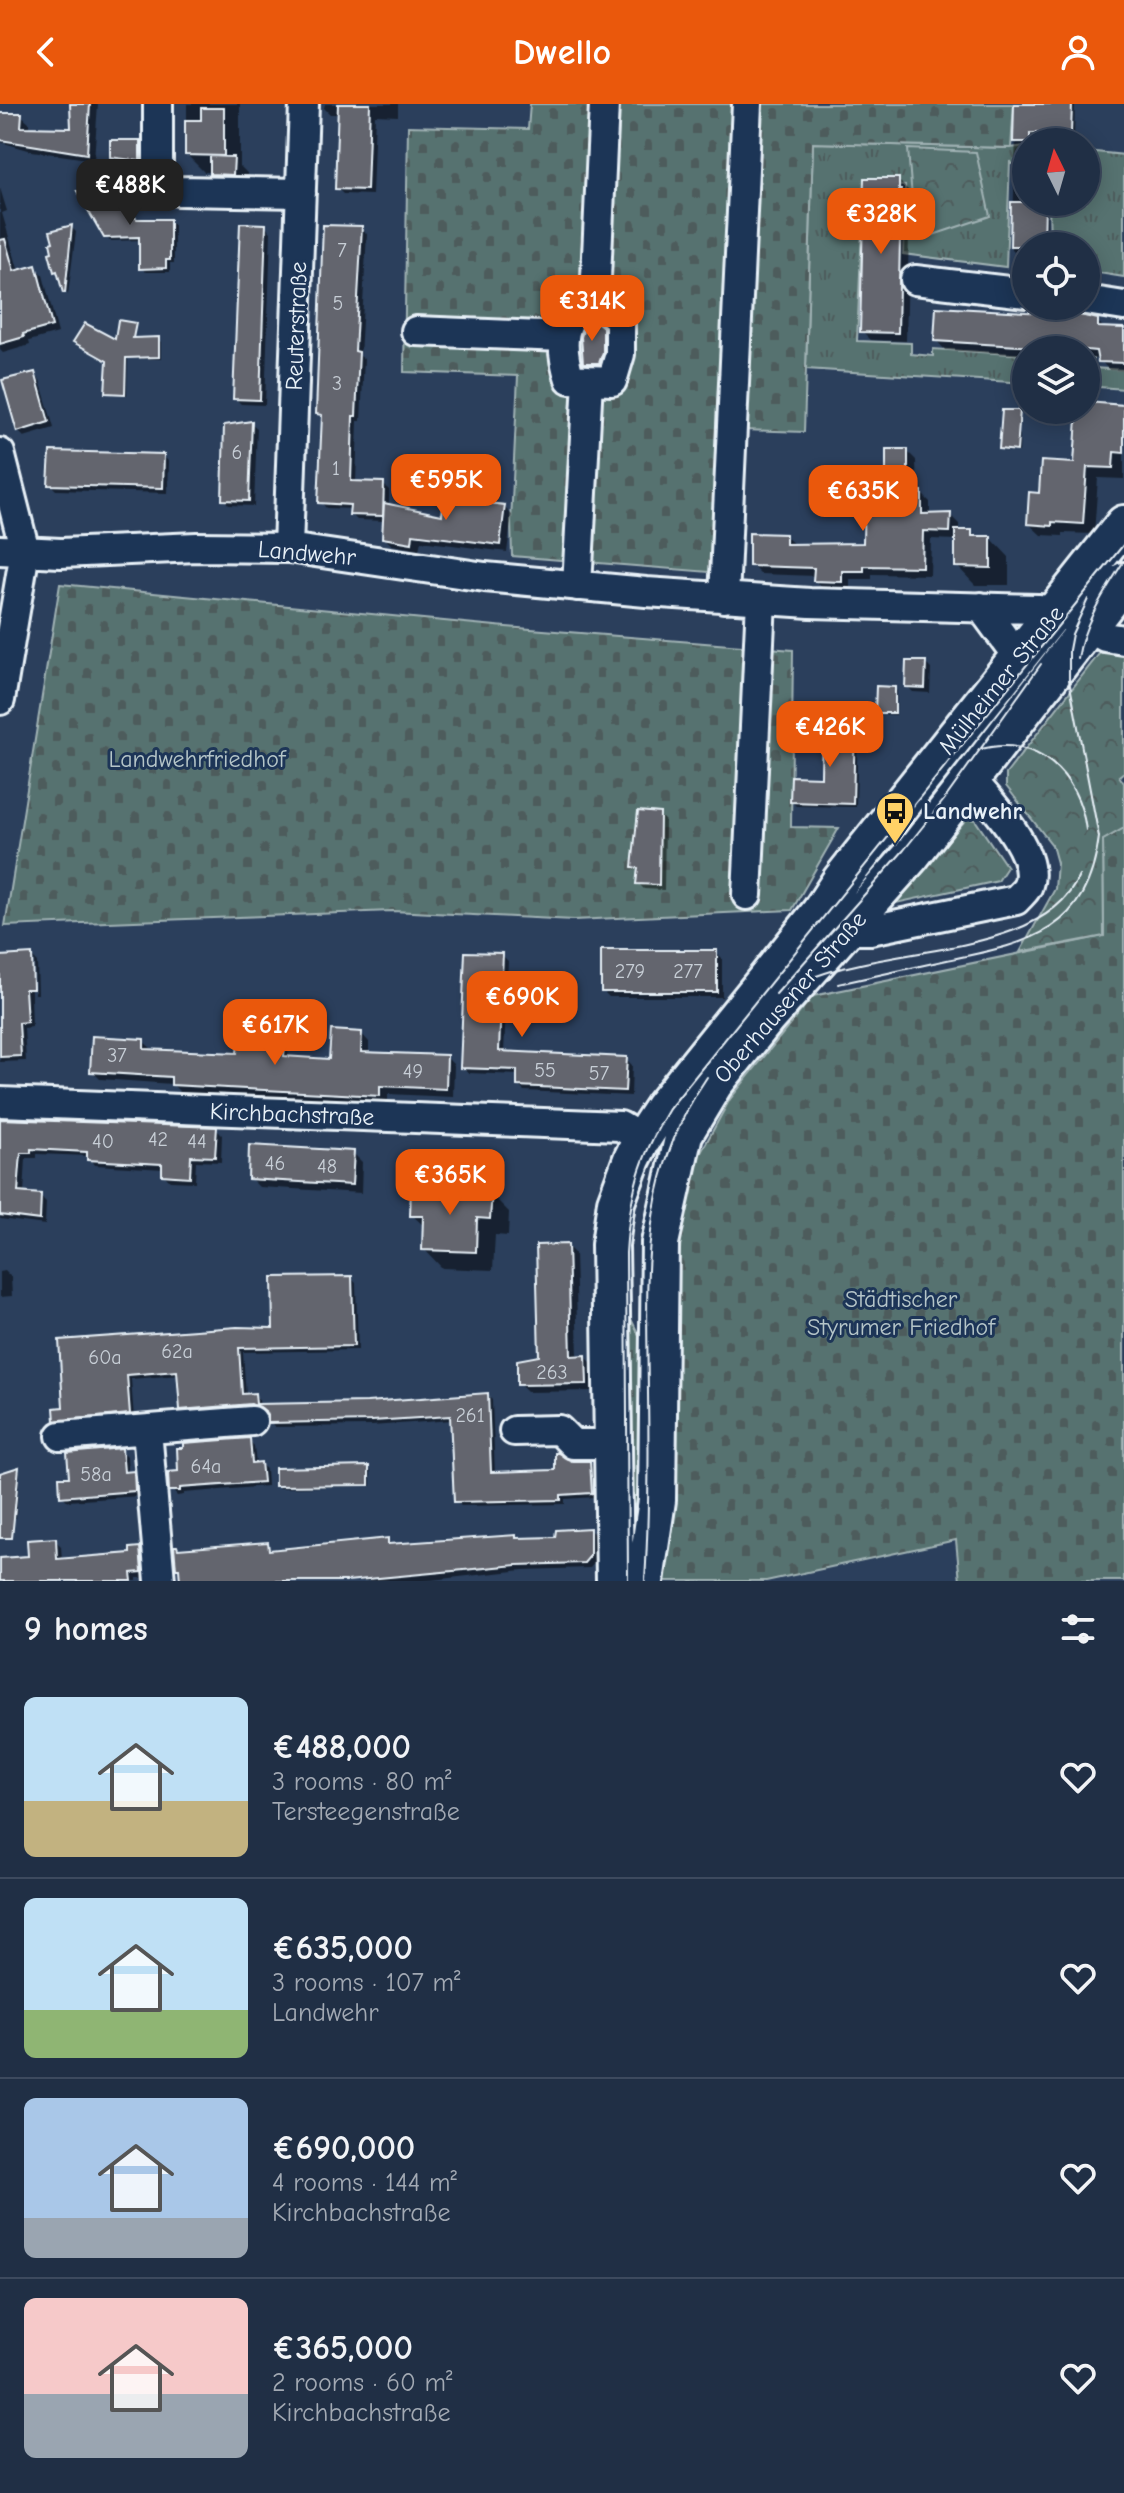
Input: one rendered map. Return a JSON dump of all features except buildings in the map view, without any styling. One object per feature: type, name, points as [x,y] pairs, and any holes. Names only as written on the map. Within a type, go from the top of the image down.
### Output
[{"type":"main road","name":"Mülheimer Straße","points":[[1062,660],[1072,619],[1124,524]]},
{"type":"main road","name":"Mülheimer Straße","points":[[834,921],[841,880],[1017,656],[1124,581]]},
{"type":"main road","name":"Oberhausener Straße","points":[[615,1581],[610,1245],[616,1202],[640,1150],[663,1107],[834,921],[912,855],[1062,660]]},
{"type":"main road","name":"Oberhausener Straße","points":[[645,1581],[657,1500],[660,1243],[684,1134],[714,1084],[767,1018],[834,921]]},
{"type":"main road","points":[[660,1352],[638,1322],[639,1248],[650,1176],[640,1150],[684,1134]]},
{"type":"street","points":[[158,104],[158,173],[164,187],[178,191],[301,193]]},
{"type":"street","name":"Reuterstraße","points":[[288,548],[304,104]]},
{"type":"street","points":[[595,299],[604,104]]},
{"type":"street","points":[[724,598],[747,104]]},
{"type":"street","points":[[915,280],[1012,291]]},
{"type":"street","points":[[595,299],[620,319],[620,354],[612,381],[570,379],[564,361],[564,337],[570,317],[595,299]]},
{"type":"street","points":[[1100,302],[1124,306]]},
{"type":"street","points":[[416,331],[564,337]]},
{"type":"street","points":[[577,586],[588,380]]},
{"type":"street","points":[[0,453],[17,509],[13,551],[22,585],[0,700]]},
{"type":"street","name":"Landwehr","points":[[13,551],[61,553],[197,547],[288,548],[485,577],[577,586],[761,600],[981,607],[1072,619],[1105,637],[1124,640]]},
{"type":"street","points":[[747,895],[761,600]]},
{"type":"street","points":[[981,607],[1017,656]]},
{"type":"street","points":[[834,921],[870,930],[1016,900],[1028,885],[1030,865],[1024,849],[971,779]]},
{"type":"street","name":"Kirchbachstraße","points":[[0,1102],[620,1126],[640,1150]]},
{"type":"street","points":[[61,1436],[252,1421]]},
{"type":"street","points":[[147,1430],[160,1581]]},
{"type":"street","points":[[514,1431],[559,1430],[573,1444],[613,1444]]},
{"type":"green space","points":[[530,104],[1014,104],[1011,148],[813,143],[804,432],[742,430],[734,574],[512,556],[518,376],[404,372],[408,126],[528,129]]},
{"type":"green space","points":[[813,143],[1012,148],[1006,267],[903,254],[905,186],[864,184],[857,341],[911,343],[911,354],[933,356],[933,349],[1012,354],[1012,382],[806,369]]},
{"type":"green space","points":[[908,149],[976,152],[990,216],[930,236],[912,198]]},
{"type":"green space","points":[[1100,152],[1124,155],[1124,277],[1100,273],[1100,232],[1050,232],[1049,216],[1100,216]]},
{"type":"green space","points":[[1100,368],[1124,370],[1124,389],[1100,387]]},
{"type":"green space","name":"Landwehrfriedhof","points":[[60,584],[506,627],[793,650],[791,827],[839,828],[792,910],[574,920],[392,911],[5,926]]},
{"type":"green space","points":[[1124,650],[1124,772],[1119,776],[1124,783],[1124,828],[1103,840],[1104,936],[1020,952],[1055,889],[1057,863],[1052,845],[1006,786],[1006,774],[1099,654]]},
{"type":"green space","points":[[967,818],[975,820],[1007,867],[998,881],[896,903]]},
{"type":"green space","name":"Städtischer Styrumer Friedhof","points":[[1124,828],[1124,1581],[960,1581],[956,1540],[766,1581],[660,1581],[682,1217],[699,1156],[730,1099],[813,996],[1104,936],[1103,840]]},
{"type":"green space","points":[[631,1319],[643,1343],[646,1495],[634,1539]]},
{"type":"tram line","points":[[628,1581],[626,1253],[633,1195],[650,1145],[669,1109],[1124,544]]},
{"type":"tram line","points":[[1078,659],[1089,621],[1122,564]]},
{"type":"tram line","points":[[838,984],[977,954],[1028,939],[1067,914],[1082,894],[1092,869],[1099,837],[1069,680],[1069,650],[1072,634],[1088,599]]},
{"type":"tram line","points":[[776,994],[904,850],[944,800],[1041,664]]},
{"type":"tram line","points":[[978,750],[999,746],[1018,747],[1036,753],[1051,763],[1074,791],[1086,830]]},
{"type":"tram line","points":[[786,991],[818,975],[989,938],[1028,924],[1059,904],[1079,876]]},
{"type":"tram line","points":[[645,1581],[647,1309],[651,1229],[669,1153],[685,1115],[707,1077]]},
{"type":"place","name":"Landwehr","points":[[895,845]]}]
